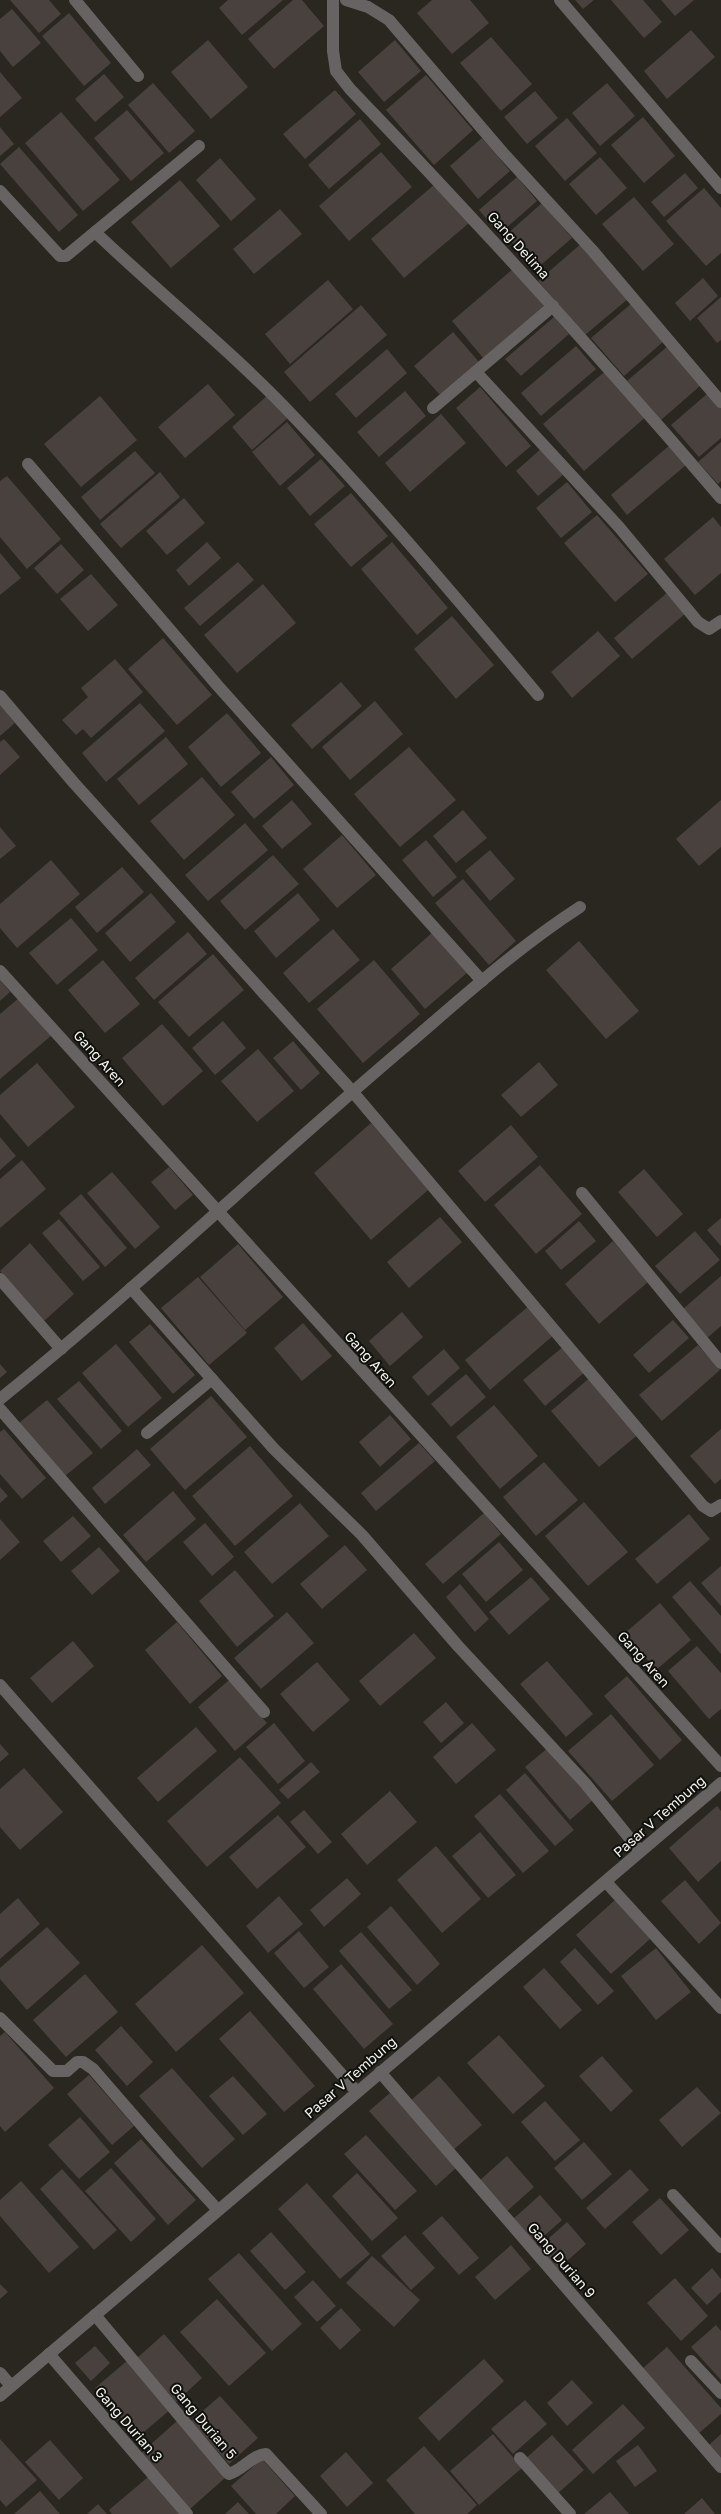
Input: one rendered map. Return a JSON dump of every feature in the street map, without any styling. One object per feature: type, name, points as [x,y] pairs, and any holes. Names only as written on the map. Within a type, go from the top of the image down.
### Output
[{"type":"street","points":[[75,0],[138,76]]},
{"type":"street","name":"Gang Delima","points":[[333,0],[333,51],[336,71],[350,89],[469,213],[617,376],[721,498]]},
{"type":"street","points":[[346,0],[368,7],[389,20],[503,153],[592,250],[721,402]]},
{"type":"street","points":[[560,0],[721,188]]},
{"type":"street","points":[[0,192],[60,256],[66,256],[199,146]]},
{"type":"street","points":[[96,232],[294,417],[404,537],[538,695]]},
{"type":"street","points":[[433,408],[553,306]]},
{"type":"street","points":[[476,372],[619,526],[698,622],[709,629],[721,621]]},
{"type":"street","points":[[28,464],[218,686],[482,981]]},
{"type":"street","points":[[0,696],[74,783],[352,1091],[703,1506],[711,1510],[721,1505]]},
{"type":"street","points":[[0,1399],[62,1349],[352,1091],[533,938],[580,907]]},
{"type":"street","name":"Gang Aren","points":[[0,971],[721,1766]]},
{"type":"street","points":[[582,1193],[721,1362]]},
{"type":"street","points":[[0,1280],[62,1349]]},
{"type":"street","points":[[131,1288],[274,1449],[362,1535],[458,1646],[585,1783],[640,1851]]},
{"type":"street","points":[[147,1433],[212,1379]]},
{"type":"street","points":[[0,1409],[264,1712]]},
{"type":"street","points":[[0,1685],[358,2092]]},
{"type":"street","name":"Pasar V Tembung","points":[[0,2396],[217,2209],[358,2092],[721,1783]]},
{"type":"street","points":[[606,1882],[721,2008]]},
{"type":"street","points":[[0,2018],[52,2071],[67,2071],[77,2062],[93,2069],[217,2209]]},
{"type":"street","name":"Gang Durian 9","points":[[380,2072],[721,2467]]},
{"type":"street","points":[[673,2195],[721,2247]]},
{"type":"street","name":"Gang Durian 5","points":[[95,2316],[229,2474],[235,2472],[260,2454],[266,2454],[321,2514]]},
{"type":"street","name":"Gang Durian 3","points":[[49,2354],[187,2514]]},
{"type":"street","points":[[691,2361],[721,2393]]},
{"type":"street","points":[[0,2372],[11,2386]]},
{"type":"street","points":[[520,2458],[570,2514]]},
{"type":"building","points":[[10,0],[49,0],[61,14],[39,33]]},
{"type":"building","points":[[228,0],[283,0],[242,35],[219,8]]},
{"type":"building","points":[[293,0],[302,0],[324,26],[274,69],[248,39]]},
{"type":"building","points":[[432,0],[470,0],[489,23],[452,54],[417,13]]},
{"type":"building","points":[[575,0],[594,0],[583,9]]},
{"type":"building","points":[[611,0],[643,0],[662,22],[644,38]]},
{"type":"building","points":[[661,0],[694,0],[675,16]]},
{"type":"building","points":[[12,9],[41,43],[13,67],[0,51],[0,19]]},
{"type":"building","points":[[69,13],[111,63],[84,86],[42,36]]},
{"type":"building","points":[[691,30],[715,57],[667,99],[644,71]]},
{"type":"building","points":[[491,37],[532,84],[501,111],[460,63]]},
{"type":"building","points":[[208,40],[248,87],[211,119],[171,72]]},
{"type":"building","points":[[395,40],[421,71],[384,102],[358,72]]},
{"type":"building","points":[[0,72],[22,98],[0,117]]},
{"type":"building","points":[[104,74],[124,97],[95,122],[75,99]]},
{"type":"building","points":[[426,75],[473,130],[434,165],[386,110]]},
{"type":"building","points":[[153,83],[195,131],[169,153],[128,105]]},
{"type":"building","points":[[607,83],[635,116],[600,146],[572,113]]},
{"type":"building","points":[[335,90],[356,114],[305,159],[283,134]]},
{"type":"building","points":[[535,91],[558,118],[527,144],[504,117]]},
{"type":"building","points":[[127,110],[164,153],[131,181],[94,138]]},
{"type":"building","points":[[61,112],[120,180],[83,211],[25,143]]},
{"type":"building","points":[[643,117],[675,156],[644,183],[611,145]]},
{"type":"building","points":[[567,118],[597,153],[565,181],[535,146]]},
{"type":"building","points":[[360,119],[381,144],[329,189],[308,165]]},
{"type":"building","points":[[0,127],[14,144],[0,156]]},
{"type":"building","points":[[482,138],[510,171],[478,199],[450,166]]},
{"type":"building","points":[[19,147],[78,215],[59,232],[0,164]]},
{"type":"building","points":[[381,152],[412,187],[349,241],[319,206]]},
{"type":"building","points":[[600,157],[627,188],[596,215],[569,184]]},
{"type":"building","points":[[220,158],[256,199],[231,221],[196,180]]},
{"type":"building","points":[[685,173],[698,188],[664,217],[651,202]]},
{"type":"building","points":[[517,177],[537,201],[499,234],[479,210]]},
{"type":"building","points":[[180,180],[220,226],[171,268],[131,222]]},
{"type":"building","points":[[435,184],[469,223],[404,278],[371,239]]},
{"type":"building","points":[[704,188],[721,208],[721,253],[706,266],[666,221]]},
{"type":"building","points":[[634,197],[674,244],[643,271],[602,224]]},
{"type":"building","points":[[542,203],[572,238],[535,270],[506,235]]},
{"type":"building","points":[[280,209],[302,234],[254,274],[233,249]]},
{"type":"building","points":[[582,243],[629,298],[585,335],[538,281]]},
{"type":"building","points":[[513,269],[545,307],[484,359],[452,321]]},
{"type":"building","points":[[703,278],[718,296],[690,321],[675,303]]},
{"type":"building","points":[[328,280],[353,309],[290,364],[265,334]]},
{"type":"building","points":[[721,297],[721,340],[717,343],[697,318]]},
{"type":"building","points":[[632,303],[664,341],[624,376],[591,338]]},
{"type":"building","points":[[361,305],[387,335],[310,402],[284,372]]},
{"type":"building","points":[[554,317],[569,334],[521,376],[505,359]]},
{"type":"building","points":[[453,332],[479,362],[440,395],[414,366]]},
{"type":"building","points":[[576,346],[596,369],[541,416],[521,393]]},
{"type":"building","points":[[668,346],[701,385],[661,420],[627,381]]},
{"type":"building","points":[[387,349],[407,373],[356,418],[335,394]]},
{"type":"building","points":[[609,368],[649,414],[584,471],[543,424]]},
{"type":"building","points":[[208,384],[235,415],[185,458],[158,427]]},
{"type":"building","points":[[480,387],[531,446],[506,467],[456,408]]},
{"type":"building","points":[[405,391],[426,416],[379,457],[357,432]]},
{"type":"building","points":[[708,393],[721,408],[721,438],[699,457],[671,425]]},
{"type":"building","points":[[269,394],[289,417],[252,450],[232,427]]},
{"type":"building","points":[[100,396],[137,440],[81,487],[44,444]]},
{"type":"building","points":[[441,414],[466,443],[410,492],[385,463]]},
{"type":"building","points":[[287,422],[315,455],[280,486],[252,452]]},
{"type":"building","points":[[721,442],[721,481],[718,484],[698,462]]},
{"type":"building","points":[[670,445],[686,465],[627,515],[611,495]]},
{"type":"building","points":[[542,448],[564,474],[538,496],[516,471]]},
{"type":"building","points":[[135,451],[155,473],[100,520],[81,497]]},
{"type":"building","points":[[321,459],[345,486],[310,516],[287,488]]},
{"type":"building","points":[[160,472],[180,497],[121,548],[100,524]]},
{"type":"building","points":[[7,476],[61,539],[27,569],[0,537],[0,481]]},
{"type":"building","points":[[567,482],[592,512],[561,538],[536,508]]},
{"type":"building","points":[[351,493],[388,536],[351,567],[314,524]]},
{"type":"building","points":[[184,498],[205,523],[167,555],[146,531]]},
{"type":"building","points":[[597,515],[648,574],[615,602],[564,543]]},
{"type":"building","points":[[713,517],[721,527],[721,573],[695,595],[664,559]]},
{"type":"building","points":[[207,542],[221,558],[189,586],[176,570]]},
{"type":"building","points":[[392,542],[448,608],[417,635],[361,569]]},
{"type":"building","points":[[61,544],[84,570],[57,594],[34,568]]},
{"type":"building","points":[[0,553],[21,578],[0,595]]},
{"type":"building","points":[[238,562],[254,580],[200,626],[184,608]]},
{"type":"building","points":[[91,574],[118,605],[88,631],[60,599]]},
{"type":"building","points":[[263,584],[296,623],[237,673],[204,635]]},
{"type":"building","points":[[668,592],[686,613],[632,659],[614,638]]},
{"type":"building","points":[[452,616],[494,665],[456,699],[414,649]]},
{"type":"building","points":[[598,631],[620,656],[572,698],[551,672]]},
{"type":"building","points":[[163,638],[212,695],[177,725],[128,669]]},
{"type":"building","points":[[115,659],[143,692],[91,738],[83,729],[76,735],[62,720],[88,697],[81,688]]},
{"type":"building","points":[[341,682],[362,706],[312,749],[291,725]]},
{"type":"building","points":[[375,701],[403,734],[350,780],[322,747]]},
{"type":"building","points":[[140,703],[165,731],[106,782],[82,753]]},
{"type":"building","points":[[0,705],[15,723],[0,736]]},
{"type":"building","points":[[227,713],[261,753],[221,787],[188,747]]},
{"type":"building","points":[[166,737],[188,764],[139,805],[117,779]]},
{"type":"building","points":[[4,739],[20,757],[0,775],[0,742]]},
{"type":"building","points":[[409,747],[456,800],[400,847],[354,794]]},
{"type":"building","points":[[271,757],[294,785],[254,819],[231,792]]},
{"type":"building","points":[[202,777],[235,815],[184,860],[150,821]]},
{"type":"building","points":[[292,800],[312,824],[282,849],[262,826]]},
{"type":"building","points":[[721,800],[721,847],[699,866],[676,839]]},
{"type":"building","points":[[463,810],[487,838],[456,863],[433,836]]},
{"type":"building","points":[[245,823],[268,850],[208,901],[185,875]]},
{"type":"building","points":[[0,827],[16,846],[0,859]]},
{"type":"building","points":[[342,835],[376,875],[337,908],[303,869]]},
{"type":"building","points":[[426,840],[457,877],[433,897],[402,860]]},
{"type":"building","points":[[490,850],[515,879],[490,901],[465,871]]},
{"type":"building","points":[[273,855],[299,884],[245,930],[220,901]]},
{"type":"building","points":[[51,860],[80,894],[17,948],[0,928],[0,904]]},
{"type":"building","points":[[122,867],[144,892],[97,933],[75,907]]},
{"type":"building","points":[[463,879],[516,941],[489,965],[435,903]]},
{"type":"building","points":[[151,893],[176,922],[130,962],[105,933]]},
{"type":"building","points":[[298,893],[320,920],[276,958],[254,931]]},
{"type":"building","points":[[71,918],[98,950],[57,985],[29,953]]},
{"type":"building","points":[[333,929],[360,960],[309,1003],[283,973]]},
{"type":"building","points":[[188,932],[207,954],[154,1000],[135,978]]},
{"type":"building","points":[[433,932],[468,972],[425,1009],[391,969]]},
{"type":"building","points":[[579,941],[639,1011],[606,1039],[546,970]]},
{"type":"building","points":[[213,954],[244,990],[189,1037],[158,1002]]},
{"type":"building","points":[[103,960],[140,1004],[105,1033],[68,990]]},
{"type":"building","points":[[374,960],[420,1014],[363,1063],[317,1009]]},
{"type":"building","points":[[0,980],[10,992],[0,1001]]},
{"type":"building","points":[[19,998],[52,1035],[0,1079],[0,1014]]},
{"type":"building","points":[[223,1021],[246,1048],[215,1075],[192,1048]]},
{"type":"building","points":[[162,1024],[203,1071],[163,1106],[122,1058]]},
{"type":"building","points":[[293,1041],[320,1073],[301,1090],[273,1058]]},
{"type":"building","points":[[258,1049],[294,1091],[257,1122],[221,1081]]},
{"type":"building","points":[[539,1062],[558,1085],[521,1117],[501,1095]]},
{"type":"building","points":[[37,1063],[75,1107],[28,1147],[0,1114],[0,1095]]},
{"type":"building","points":[[371,1123],[428,1190],[371,1240],[314,1173]]},
{"type":"building","points":[[511,1125],[538,1157],[485,1202],[458,1171]]},
{"type":"building","points":[[0,1137],[16,1156],[0,1170]]},
{"type":"building","points":[[22,1160],[46,1189],[0,1228],[0,1179]]},
{"type":"building","points":[[540,1165],[582,1214],[536,1254],[494,1205]]},
{"type":"building","points":[[169,1167],[193,1195],[175,1210],[151,1182]]},
{"type":"building","points":[[644,1169],[683,1214],[657,1237],[618,1192]]},
{"type":"building","points":[[112,1172],[160,1227],[135,1249],[87,1193]]},
{"type":"building","points":[[81,1194],[127,1248],[105,1267],[59,1213]]},
{"type":"building","points":[[440,1217],[462,1242],[409,1288],[387,1262]]},
{"type":"building","points":[[721,1218],[721,1246],[707,1230]]},
{"type":"building","points":[[59,1219],[100,1267],[83,1281],[42,1233]]},
{"type":"building","points":[[579,1221],[596,1241],[561,1270],[545,1251]]},
{"type":"building","points":[[695,1231],[720,1260],[680,1294],[655,1266]]},
{"type":"building","points":[[613,1241],[648,1282],[599,1324],[565,1284]]},
{"type":"building","points":[[30,1243],[74,1294],[44,1321],[0,1271]]},
{"type":"building","points":[[238,1244],[283,1297],[245,1330],[200,1277]]},
{"type":"building","points":[[721,1276],[721,1326],[707,1338],[683,1309]]},
{"type":"building","points":[[198,1277],[247,1333],[209,1365],[161,1308]]},
{"type":"building","points":[[530,1305],[555,1334],[490,1390],[465,1360]]},
{"type":"building","points":[[402,1312],[423,1337],[390,1366],[369,1341]]},
{"type":"building","points":[[673,1320],[689,1338],[649,1373],[633,1355]]},
{"type":"building","points":[[303,1323],[332,1356],[302,1381],[274,1348]]},
{"type":"building","points":[[150,1324],[195,1375],[173,1394],[129,1342]]},
{"type":"building","points":[[116,1344],[162,1398],[128,1427],[82,1373]]},
{"type":"building","points":[[698,1345],[720,1370],[662,1421],[639,1395]]},
{"type":"building","points":[[564,1346],[586,1371],[545,1406],[523,1380]]},
{"type":"building","points":[[444,1349],[460,1368],[428,1396],[412,1377]]},
{"type":"building","points":[[0,1364],[7,1372],[0,1378]]},
{"type":"building","points":[[466,1374],[486,1397],[451,1427],[431,1404]]},
{"type":"building","points":[[593,1375],[641,1432],[599,1467],[551,1411]]},
{"type":"building","points":[[79,1381],[122,1431],[101,1449],[57,1399]]},
{"type":"building","points":[[211,1396],[247,1437],[185,1490],[150,1449]]},
{"type":"building","points":[[47,1400],[93,1453],[65,1476],[19,1423]]},
{"type":"building","points":[[494,1405],[538,1456],[500,1489],[456,1437]]},
{"type":"building","points":[[390,1415],[411,1439],[380,1467],[359,1442]]},
{"type":"building","points":[[4,1429],[46,1478],[22,1499],[0,1474],[0,1432]]},
{"type":"building","points":[[721,1429],[721,1479],[715,1484],[690,1456]]},
{"type":"building","points":[[419,1443],[435,1461],[376,1511],[361,1493]]},
{"type":"building","points":[[250,1446],[293,1496],[235,1546],[192,1496]]},
{"type":"building","points":[[137,1449],[151,1465],[105,1504],[92,1488]]},
{"type":"building","points":[[544,1462],[578,1500],[536,1536],[503,1497]]},
{"type":"building","points":[[0,1487],[8,1496],[0,1503]]},
{"type":"building","points":[[173,1491],[196,1519],[146,1562],[123,1535]]},
{"type":"building","points":[[584,1502],[628,1552],[588,1586],[545,1536]]},
{"type":"building","points":[[300,1503],[329,1536],[272,1584],[244,1552]]},
{"type":"building","points":[[484,1513],[501,1534],[443,1584],[425,1564]]},
{"type":"building","points":[[689,1514],[710,1539],[657,1584],[635,1559]]},
{"type":"building","points":[[73,1516],[91,1536],[61,1562],[43,1541]]},
{"type":"building","points":[[0,1519],[20,1542],[0,1560]]},
{"type":"building","points":[[205,1523],[234,1557],[212,1576],[183,1542]]},
{"type":"building","points":[[499,1542],[523,1570],[486,1602],[462,1574]]},
{"type":"building","points":[[345,1545],[367,1570],[322,1609],[300,1584]]},
{"type":"building","points":[[99,1547],[120,1571],[92,1595],[71,1571]]},
{"type":"building","points":[[721,1566],[721,1606],[701,1583]]},
{"type":"building","points":[[235,1570],[274,1616],[237,1647],[199,1601]]},
{"type":"building","points":[[531,1577],[550,1599],[509,1635],[489,1612]]},
{"type":"building","points":[[690,1581],[721,1616],[721,1654],[672,1597]]},
{"type":"building","points":[[460,1584],[489,1619],[475,1632],[446,1597]]},
{"type":"building","points":[[660,1603],[691,1640],[656,1670],[625,1633]]},
{"type":"building","points":[[287,1612],[314,1643],[261,1689],[234,1658]]},
{"type":"building","points":[[177,1622],[222,1676],[190,1704],[145,1650]]},
{"type":"building","points":[[414,1633],[436,1658],[380,1706],[359,1681]]},
{"type":"building","points":[[73,1641],[94,1666],[52,1703],[30,1678]]},
{"type":"building","points":[[697,1646],[721,1673],[721,1709],[709,1719],[668,1671]]},
{"type":"building","points":[[547,1661],[593,1714],[566,1737],[520,1684]]},
{"type":"building","points":[[317,1662],[350,1700],[313,1732],[280,1694]]},
{"type":"building","points":[[627,1676],[682,1740],[660,1760],[604,1696]]},
{"type":"building","points":[[229,1680],[267,1723],[235,1751],[198,1707]]},
{"type":"building","points":[[446,1702],[464,1723],[441,1743],[423,1722]]},
{"type":"building","points":[[611,1714],[654,1765],[612,1801],[568,1751]]},
{"type":"building","points":[[274,1723],[305,1761],[278,1784],[246,1747]]},
{"type":"building","points":[[472,1723],[496,1750],[456,1784],[433,1757]]},
{"type":"building","points":[[196,1727],[217,1751],[158,1802],[137,1778]]},
{"type":"building","points":[[0,1744],[9,1754],[0,1762]]},
{"type":"building","points":[[549,1747],[594,1799],[570,1820],[525,1767]]},
{"type":"building","points":[[240,1757],[281,1803],[207,1867],[167,1821]]},
{"type":"building","points":[[311,1762],[320,1772],[288,1799],[279,1790]]},
{"type":"building","points":[[24,1768],[63,1812],[20,1850],[0,1827],[0,1789]]},
{"type":"building","points":[[525,1773],[574,1830],[555,1846],[506,1790]]},
{"type":"building","points":[[390,1791],[417,1822],[367,1865],[341,1834]]},
{"type":"building","points":[[500,1794],[549,1851],[523,1873],[474,1816]]},
{"type":"building","points":[[717,1806],[721,1811],[721,1861],[698,1882],[669,1848]]},
{"type":"building","points":[[304,1810],[332,1842],[318,1854],[290,1822]]},
{"type":"building","points":[[278,1815],[306,1847],[257,1889],[229,1857]]},
{"type":"building","points":[[480,1832],[516,1875],[488,1898],[452,1856]]},
{"type":"building","points":[[436,1846],[481,1899],[442,1933],[397,1880]]},
{"type":"building","points":[[347,1878],[361,1894],[324,1927],[310,1910]]},
{"type":"building","points":[[685,1880],[721,1923],[699,1944],[661,1901]]},
{"type":"building","points":[[279,1896],[303,1924],[268,1953],[246,1926]]},
{"type":"building","points":[[18,1898],[40,1924],[0,1959],[0,1914]]},
{"type":"building","points":[[615,1900],[650,1939],[611,1974],[576,1935]]},
{"type":"building","points":[[391,1906],[440,1964],[417,1985],[367,1927]]},
{"type":"building","points":[[47,1927],[80,1963],[27,2010],[0,1979],[0,1968]]},
{"type":"building","points":[[299,1931],[329,1967],[304,1988],[274,1953]]},
{"type":"building","points":[[361,1932],[412,1990],[389,2009],[339,1951]]},
{"type":"building","points":[[202,1945],[244,1993],[176,2052],[135,2004]]},
{"type":"building","points":[[575,1948],[614,1991],[598,2005],[560,1962]]},
{"type":"building","points":[[656,1948],[691,1992],[656,2020],[621,1976]]},
{"type":"building","points":[[341,1964],[393,2024],[364,2049],[313,1989]]},
{"type":"building","points":[[544,1968],[582,2010],[560,2029],[523,1987]]},
{"type":"building","points":[[85,1974],[118,2012],[66,2057],[33,2020]]},
{"type":"building","points":[[250,2011],[315,2086],[284,2112],[219,2039]]},
{"type":"building","points":[[121,2026],[153,2062],[127,2086],[95,2050]]},
{"type":"building","points":[[5,2032],[54,2088],[5,2132],[0,2126],[0,2036]]},
{"type":"building","points":[[499,2035],[545,2086],[513,2114],[467,2063]]},
{"type":"building","points":[[602,2056],[633,2091],[611,2112],[579,2076]]},
{"type":"building","points":[[172,2068],[235,2139],[202,2168],[139,2096]]},
{"type":"building","points":[[89,2075],[134,2126],[112,2145],[67,2094]]},
{"type":"building","points":[[233,2076],[267,2114],[243,2135],[209,2096]]},
{"type":"building","points":[[439,2076],[482,2125],[452,2151],[409,2102]]},
{"type":"building","points":[[697,2087],[721,2113],[682,2147],[659,2120]]},
{"type":"building","points":[[390,2093],[456,2168],[436,2186],[369,2111]]},
{"type":"building","points":[[545,2101],[580,2140],[555,2161],[521,2122]]},
{"type":"building","points":[[80,2117],[110,2152],[79,2179],[48,2145]]},
{"type":"building","points":[[366,2135],[417,2191],[395,2210],[344,2154]]},
{"type":"building","points":[[141,2139],[196,2200],[168,2225],[114,2163]]},
{"type":"building","points":[[584,2142],[612,2174],[582,2200],[554,2168]]},
{"type":"building","points":[[507,2156],[534,2187],[506,2212],[479,2181]]},
{"type":"building","points":[[111,2168],[156,2219],[131,2242],[85,2191]]},
{"type":"building","points":[[62,2169],[117,2230],[94,2250],[40,2189]]},
{"type":"building","points":[[630,2169],[649,2190],[605,2229],[586,2208]]},
{"type":"building","points":[[357,2173],[398,2218],[372,2241],[332,2196]]},
{"type":"building","points":[[21,2181],[79,2247],[49,2273],[0,2216],[0,2200]]},
{"type":"building","points":[[307,2183],[370,2254],[340,2279],[278,2209]]},
{"type":"building","points":[[540,2195],[562,2220],[534,2245],[512,2220]]},
{"type":"building","points":[[660,2198],[689,2230],[661,2255],[632,2222]]},
{"type":"building","points":[[442,2216],[479,2258],[459,2275],[422,2233]]},
{"type":"building","points":[[567,2222],[586,2244],[557,2270],[538,2248]]},
{"type":"building","points":[[271,2232],[306,2272],[285,2290],[250,2251]]},
{"type":"building","points":[[405,2235],[435,2268],[411,2290],[381,2256]]},
{"type":"building","points":[[511,2245],[531,2269],[495,2300],[475,2277]]},
{"type":"building","points":[[239,2253],[302,2324],[272,2351],[208,2279]]},
{"type":"building","points":[[372,2256],[420,2300],[394,2327],[346,2283]]},
{"type":"building","points":[[712,2268],[721,2279],[721,2292],[707,2305],[691,2288]]},
{"type":"building","points":[[675,2278],[708,2316],[681,2341],[647,2303]]},
{"type":"building","points":[[313,2280],[336,2306],[317,2322],[294,2297]]},
{"type":"building","points":[[0,2284],[8,2292],[0,2299]]},
{"type":"building","points":[[217,2299],[266,2353],[229,2386],[180,2332]]},
{"type":"building","points":[[341,2308],[361,2330],[340,2350],[320,2328]]},
{"type":"building","points":[[716,2325],[721,2331],[721,2380],[691,2347]]},
{"type":"building","points":[[164,2334],[202,2378],[176,2402],[137,2358]]},
{"type":"building","points":[[95,2346],[110,2363],[91,2381],[75,2363]]},
{"type":"building","points":[[667,2347],[721,2408],[721,2414],[698,2434],[641,2370]]},
{"type":"building","points":[[484,2359],[504,2381],[439,2441],[418,2418]]},
{"type":"building","points":[[128,2360],[171,2409],[138,2437],[95,2388]]},
{"type":"building","points":[[572,2380],[593,2403],[567,2426],[547,2403]]},
{"type":"building","points":[[220,2396],[258,2438],[229,2464],[191,2421]]},
{"type":"building","points":[[525,2400],[547,2424],[513,2454],[491,2429]]},
{"type":"building","points":[[623,2404],[645,2428],[593,2474],[572,2450]]},
{"type":"building","points":[[177,2421],[226,2477],[190,2509],[141,2453]]},
{"type":"building","points":[[493,2434],[522,2468],[479,2505],[450,2471]]},
{"type":"building","points":[[721,2434],[721,2461],[708,2446]]},
{"type":"building","points":[[552,2435],[584,2470],[556,2495],[525,2459]]},
{"type":"building","points":[[0,2439],[37,2480],[6,2507],[0,2500]]},
{"type":"building","points":[[50,2440],[83,2478],[59,2500],[25,2462]]},
{"type":"building","points":[[638,2445],[657,2471],[635,2487],[616,2461]]},
{"type":"building","points":[[424,2446],[477,2505],[467,2514],[415,2514],[386,2480]]},
{"type":"building","points":[[346,2452],[373,2483],[347,2507],[320,2476]]},
{"type":"building","points":[[262,2459],[295,2496],[276,2514],[256,2514],[231,2486]]},
{"type":"building","points":[[148,2477],[180,2514],[112,2514],[109,2510]]},
{"type":"building","points":[[40,2491],[60,2514],[14,2514]]},
{"type":"building","points":[[610,2492],[629,2514],[584,2514]]},
{"type":"building","points":[[702,2498],[715,2514],[684,2514]]},
{"type":"building","points":[[238,2502],[249,2514],[225,2514]]},
{"type":"building","points":[[98,2504],[107,2514],[87,2514]]}]
